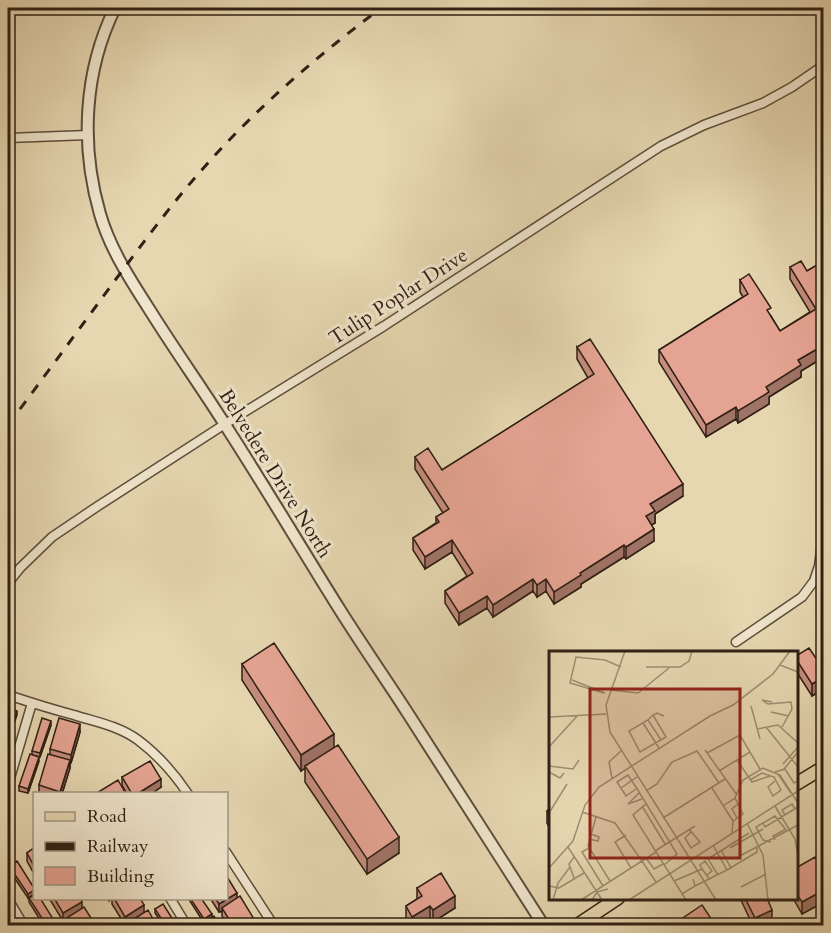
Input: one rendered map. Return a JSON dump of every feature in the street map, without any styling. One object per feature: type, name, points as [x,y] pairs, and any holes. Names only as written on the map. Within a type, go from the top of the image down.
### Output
[{"type":"main road","points":[[798,783],[824,767]]},
{"type":"main road","points":[[576,926],[615,900]]},
{"type":"street","name":"Belvedere Drive North","points":[[115,8],[107,23],[96,56],[88,113],[88,135],[94,186],[108,238],[138,292],[225,424],[342,612],[544,926]]},
{"type":"street","name":"Tulip Poplar Drive","points":[[8,584],[20,568],[52,537],[225,424],[384,326],[661,146],[704,125],[763,102],[792,87],[824,64]]},
{"type":"street","points":[[8,138],[88,135]]},
{"type":"street","points":[[736,642],[802,597],[814,581],[819,566],[824,530]]},
{"type":"street","points":[[8,695],[111,726],[130,736],[165,763],[187,792]]},
{"type":"street","points":[[8,785],[32,703]]},
{"type":"street","points":[[228,855],[274,926]]},
{"type":"street","points":[[8,899],[24,926]]},
{"type":"street","points":[[171,900],[187,926]]},
{"type":"building","points":[[801,261],[807,271],[824,261],[824,345],[798,360],[801,365],[766,387],[769,392],[738,411],[736,407],[706,425],[659,350],[748,294],[740,280],[749,274],[771,308],[767,310],[780,331],[816,309],[790,267]]},
{"type":"building","points":[[590,339],[683,484],[650,504],[655,511],[646,516],[654,529],[626,547],[624,545],[554,592],[546,579],[537,585],[533,579],[493,605],[487,596],[459,613],[445,591],[473,573],[452,540],[425,557],[413,538],[439,522],[436,517],[449,509],[415,457],[428,448],[442,470],[594,374],[577,347]]},
{"type":"building","points":[[274,643],[334,734],[301,755],[242,664]]},
{"type":"building","points":[[809,648],[824,670],[824,677],[812,684],[798,662],[798,655]]},
{"type":"building","points":[[8,708],[17,711],[8,738]]},
{"type":"building","points":[[42,718],[51,721],[40,753],[32,751]]},
{"type":"building","points":[[59,718],[80,724],[71,755],[50,749]]},
{"type":"building","points":[[338,745],[399,837],[367,859],[305,766]]},
{"type":"building","points":[[30,754],[39,757],[28,789],[19,786]]},
{"type":"building","points":[[48,754],[70,760],[60,792],[39,785]]},
{"type":"building","points":[[150,761],[161,779],[140,792],[131,792],[122,777]]},
{"type":"building","points":[[118,780],[125,792],[98,792]]},
{"type":"building","points":[[33,849],[33,864],[27,853]]},
{"type":"building","points":[[815,857],[824,871],[824,890],[802,902],[798,896],[798,867]]},
{"type":"building","points":[[17,861],[33,886],[33,891],[28,894],[9,866]]},
{"type":"building","points":[[441,873],[455,896],[433,910],[430,906],[412,917],[406,906],[422,896],[417,888]]},
{"type":"building","points":[[228,878],[237,893],[228,898]]},
{"type":"building","points":[[33,896],[33,900],[41,900],[55,922],[47,926],[29,898]]},
{"type":"building","points":[[240,896],[257,924],[255,926],[233,926],[222,908]]},
{"type":"building","points":[[55,900],[81,900],[82,902],[63,913]]},
{"type":"building","points":[[115,900],[141,900],[144,905],[125,917]]},
{"type":"building","points":[[191,900],[202,900],[212,914],[204,919]]},
{"type":"building","points":[[746,900],[768,900],[772,910],[755,918]]},
{"type":"building","points":[[163,904],[177,926],[166,926],[155,909]]},
{"type":"building","points":[[702,905],[716,926],[675,926],[674,924]]},
{"type":"building","points":[[84,907],[96,926],[70,926],[65,919]]},
{"type":"building","points":[[148,910],[157,926],[131,926],[129,922]]},
{"type":"building","points":[[214,916],[219,926],[208,926],[206,921]]},
{"type":"building","points":[[359,919],[363,926],[349,926]]},
{"type":"railway","points":[[8,425],[147,238],[200,172],[286,85],[381,8]]}]
